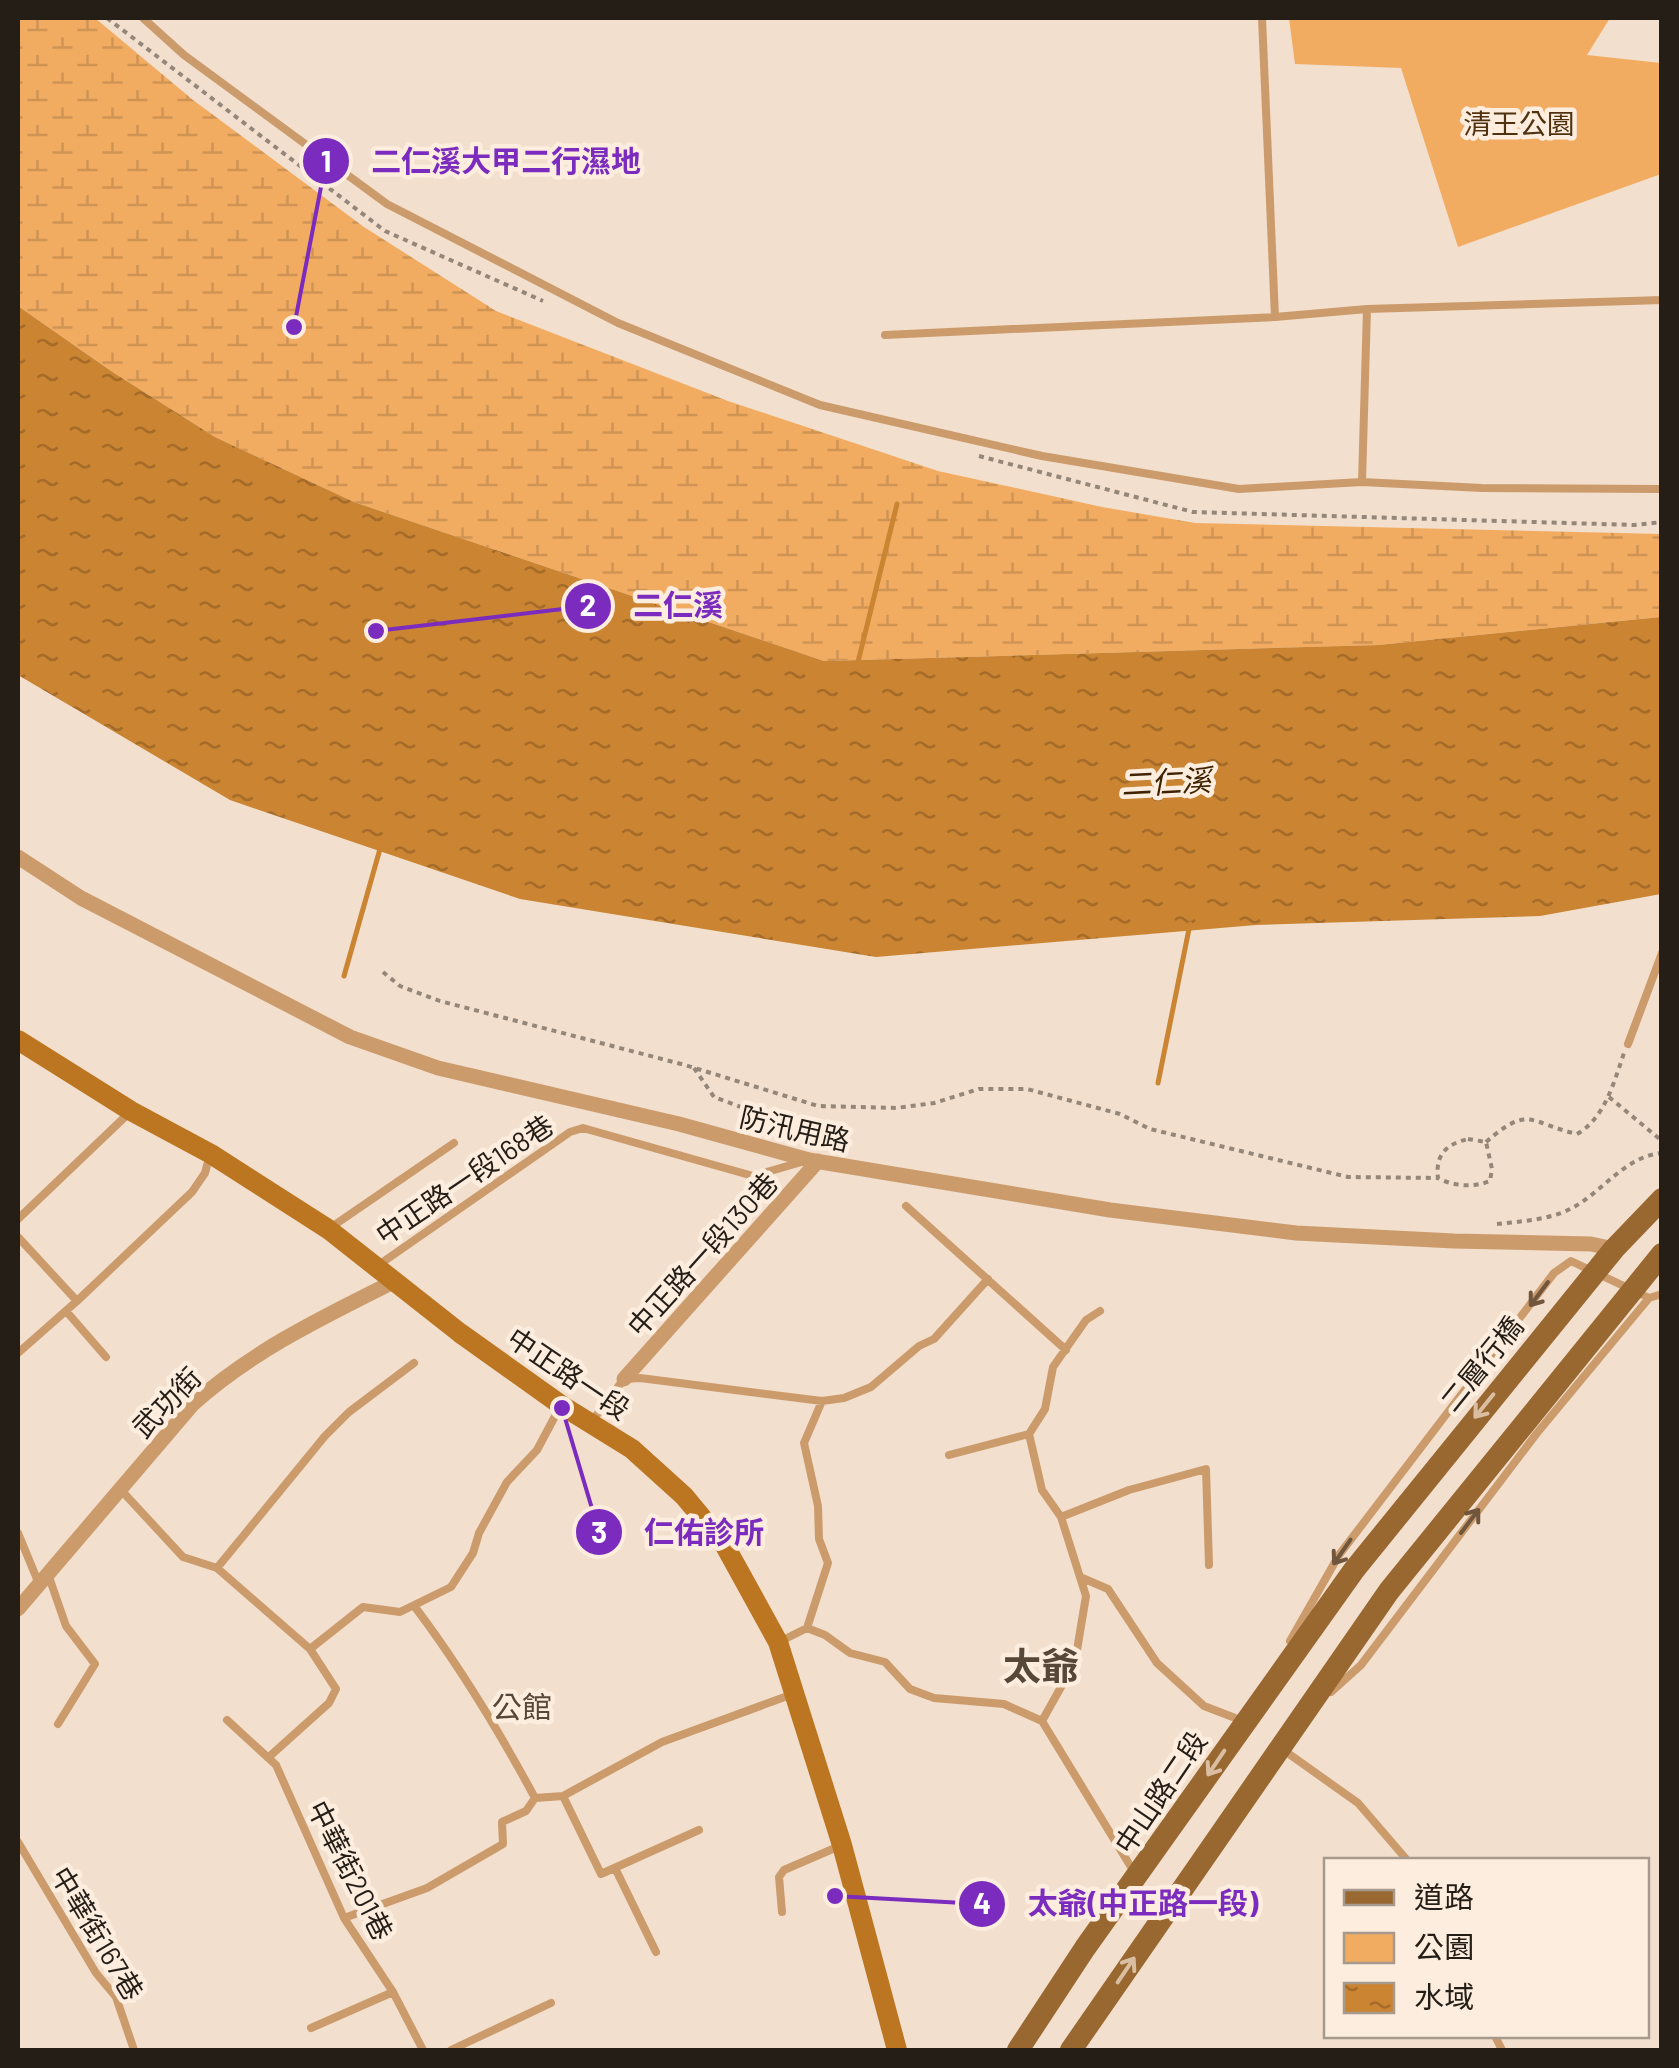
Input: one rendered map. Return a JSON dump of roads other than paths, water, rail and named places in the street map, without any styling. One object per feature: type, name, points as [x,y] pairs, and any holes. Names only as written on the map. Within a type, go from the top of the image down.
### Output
[{"type":"main road","name":"二層行橋","points":[[1354,1570],[1614,1249],[1662,1199]]},
{"type":"main road","points":[[1070,2050],[1388,1592],[1660,1258]]},
{"type":"main road","name":"中山路二段","points":[[1018,2050],[1085,1948],[1354,1570]]},
{"type":"street","name":"防汛用路","points":[[18,857],[81,898],[350,1037],[438,1068],[679,1124],[814,1161],[1110,1210],[1296,1233],[1592,1244],[1614,1249]]},
{"type":"street","name":"中正路一段","points":[[18,1040],[131,1111],[211,1154],[328,1229],[393,1282],[561,1405],[632,1449],[684,1496],[724,1544],[778,1642],[842,1844],[897,2050]]},
{"type":"street","name":"中正路一段130巷","points":[[624,1379],[814,1161]]},
{"type":"street","name":"武功街","points":[[18,1609],[192,1404],[210,1388],[286,1336],[393,1282]]},
{"type":"lane","points":[[143,18],[184,55],[388,204],[618,323],[820,405],[1042,456],[1239,489],[1362,482],[1482,488],[1662,489]]},
{"type":"lane","points":[[1262,18],[1275,317]]},
{"type":"lane","points":[[885,336],[1275,317],[1367,308],[1662,300]]},
{"type":"lane","points":[[1362,482],[1367,308]]},
{"type":"lane","points":[[1628,1044],[1662,953]]},
{"type":"lane","points":[[18,1219],[131,1111]]},
{"type":"lane","name":"中正路一段168巷","points":[[376,1266],[570,1132],[583,1128],[753,1176],[814,1161]]},
{"type":"lane","points":[[328,1229],[454,1143]]},
{"type":"lane","points":[[18,1353],[192,1192],[206,1173],[211,1154]]},
{"type":"lane","points":[[906,1206],[1066,1350]]},
{"type":"lane","points":[[18,1237],[77,1301]]},
{"type":"lane","points":[[1080,1577],[1108,1588],[1157,1663],[1204,1706],[1251,1712],[1339,1555],[1554,1273],[1570,1261],[1649,1298]]},
{"type":"lane","name":"中正路一段130巷","points":[[592,1422],[624,1379],[822,1401],[844,1398],[882,1378],[919,1346],[934,1339],[988,1278]]},
{"type":"lane","points":[[1405,1858],[1358,1803],[1286,1736],[1361,1665],[1538,1433],[1649,1298],[1662,1294]]},
{"type":"lane","points":[[66,1310],[106,1357]]},
{"type":"lane","points":[[1042,1721],[1075,1662],[1086,1596],[1061,1517],[1042,1490],[1030,1434],[1045,1409],[1053,1367],[1086,1320],[1100,1311]]},
{"type":"lane","points":[[218,1568],[325,1436],[349,1412],[414,1363]]},
{"type":"lane","points":[[778,1642],[806,1628],[828,1563],[819,1539],[820,1521],[804,1443],[822,1401]]},
{"type":"lane","points":[[310,1649],[364,1606],[400,1612],[451,1588],[473,1553],[479,1533],[507,1482],[537,1450],[561,1405]]},
{"type":"lane","points":[[949,1455],[1030,1434]]},
{"type":"lane","points":[[1061,1517],[1129,1490],[1206,1470],[1210,1565]]},
{"type":"lane","points":[[120,1489],[183,1557],[218,1568],[310,1649],[336,1689],[329,1703],[270,1756]]},
{"type":"lane","points":[[18,1533],[66,1626],[95,1664],[58,1724]]},
{"type":"lane","points":[[416,1607],[454,1659],[535,1798]]},
{"type":"lane","points":[[806,1628],[826,1635],[850,1653],[885,1662],[910,1689],[934,1698],[1004,1704],[1042,1721],[1138,1878]]},
{"type":"lane","points":[[535,1798],[563,1796],[662,1742],[796,1693]]},
{"type":"lane","name":"中華街201巷","points":[[227,1720],[270,1756],[344,1918],[393,1992],[423,2050]]},
{"type":"lane","points":[[563,1796],[601,1874],[699,1830]]},
{"type":"lane","points":[[344,1918],[427,1888],[503,1844],[502,1822],[526,1811],[535,1798]]},
{"type":"lane","name":"中華街167巷","points":[[18,1842],[96,1972],[116,1997],[134,2050]]},
{"type":"lane","points":[[782,1912],[779,1877],[784,1870],[842,1844]]},
{"type":"lane","points":[[615,1868],[656,1952]]},
{"type":"lane","points":[[310,2028],[393,1992]]},
{"type":"lane","points":[[451,2050],[551,2003]]},
{"type":"water","name":"二仁溪","points":[[18,306],[215,437],[354,502],[824,661],[1378,645],[1661,617],[1661,894],[1540,916],[1256,925],[876,957],[520,899],[230,800],[18,675]]},
{"type":"waterway","points":[[857,666],[897,504]]},
{"type":"waterway","points":[[344,976],[380,849]]},
{"type":"waterway","points":[[1158,1083],[1190,924]]},
{"type":"place","name":"二仁溪大甲二行濕地","points":[[294,327]]},
{"type":"place","name":"二仁溪","points":[[376,631]]},
{"type":"place","name":"仁佑診所","points":[[562,1408]]},
{"type":"place","name":"太爺(中正路一段)","points":[[835,1896]]},
{"type":"district","name":"太爺","points":[[1041,1665]]},
{"type":"district","name":"公館","points":[[522,1706]]},
{"type":"park label","name":"清王公園","points":[[1519,123]]}]
